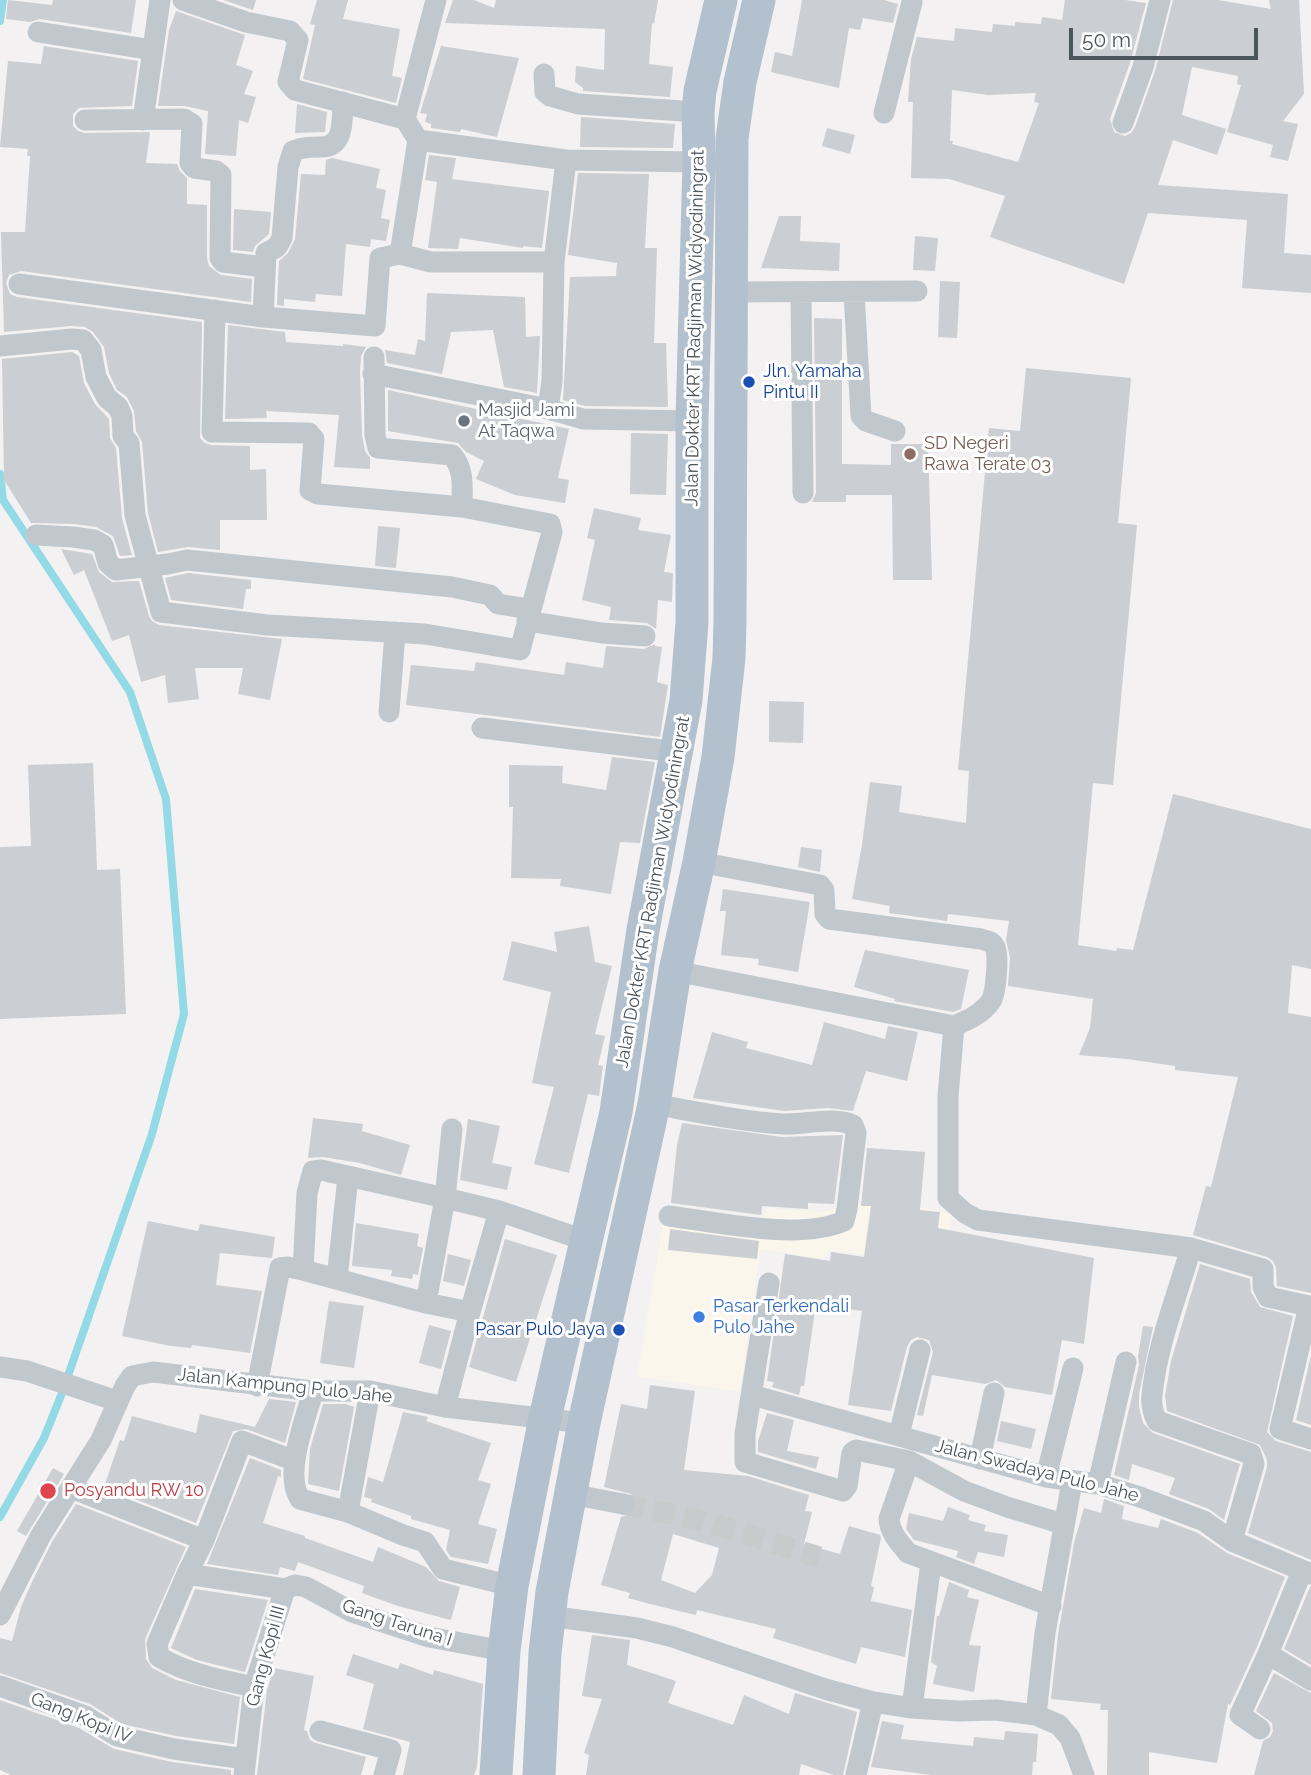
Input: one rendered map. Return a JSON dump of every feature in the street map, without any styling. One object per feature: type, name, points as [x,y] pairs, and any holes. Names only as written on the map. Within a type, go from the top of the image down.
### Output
[{"type":"main road","name":"Jalan Dokter KRT Radjiman Widyodiningrat","points":[[496,1775],[504,1651],[512,1586],[545,1418],[616,1112],[643,930],[686,700],[691,643],[698,112],[721,0]]},
{"type":"main road","name":"Jalan Dokter KRT Radjiman Widyodiningrat","points":[[539,1775],[549,1616],[570,1494],[654,1104],[675,971],[718,757],[729,658],[732,138],[740,82],[759,0]]},
{"type":"main road","points":[[692,582],[711,590],[721,589],[730,583]]},
{"type":"street","points":[[142,120],[160,0]]},
{"type":"street","points":[[183,0],[246,22],[290,31],[298,40],[288,82],[295,90],[405,119]]},
{"type":"street","points":[[1123,123],[1143,67],[1160,0]]},
{"type":"street","points":[[884,113],[909,1]]},
{"type":"street","points":[[400,254],[418,141],[405,119],[430,2]]},
{"type":"street","points":[[38,32],[153,50]]},
{"type":"street","points":[[544,74],[545,92],[578,104],[698,112]]},
{"type":"street","points":[[263,317],[266,253],[276,247],[282,238],[288,167],[293,151],[302,147],[328,147],[336,143],[340,135],[343,102]]},
{"type":"street","points":[[85,120],[184,119],[192,124],[190,163],[194,168],[216,171],[221,175],[220,258],[223,262],[238,266],[264,267]]},
{"type":"street","points":[[418,141],[566,160],[699,162]]},
{"type":"street","points":[[548,409],[554,325],[554,262],[566,160]]},
{"type":"street","points":[[19,284],[263,317],[374,326],[380,258],[400,254],[431,262],[554,262]]},
{"type":"street","points":[[731,292],[917,291]]},
{"type":"street","points":[[801,292],[803,493]]},
{"type":"street","points":[[854,293],[861,416],[866,421],[895,431]]},
{"type":"street","points":[[0,346],[72,339],[83,340],[91,350],[96,377],[107,398],[118,407],[122,416],[123,436],[129,443],[135,516],[161,612],[267,625],[425,634],[520,650],[552,532],[550,524],[462,507],[318,494],[310,490],[314,439],[309,433],[212,432],[215,310]]},
{"type":"street","points":[[462,507],[460,464],[452,455],[378,448],[375,435],[374,366],[583,419],[692,421]]},
{"type":"street","points":[[36,535],[94,540],[103,545],[108,563],[116,570],[187,560],[452,587],[490,595],[498,604],[528,615],[602,633],[645,636]]},
{"type":"street","points":[[389,712],[395,632]]},
{"type":"street","points":[[482,728],[678,752]]},
{"type":"street","points":[[675,971],[954,1026],[972,1018],[992,1000],[996,979],[996,950],[991,942],[830,919],[825,914],[824,890],[820,885],[699,862]]},
{"type":"street","points":[[954,1026],[948,1096],[948,1198],[978,1220],[1191,1248],[1263,1269],[1263,1287],[1268,1297],[1309,1306],[1280,1429],[1311,1439]]},
{"type":"street","points":[[654,1104],[736,1119],[783,1124],[844,1121],[853,1125],[856,1133],[844,1221],[812,1229],[776,1229],[669,1216]]},
{"type":"street","points":[[426,1303],[445,1198],[452,1129]]},
{"type":"street","points":[[303,1270],[307,1193],[313,1171],[321,1170],[499,1212],[587,1241]]},
{"type":"street","points":[[337,1279],[348,1177]]},
{"type":"street","points":[[445,1406],[499,1212]]},
{"type":"street","points":[[1191,1248],[1160,1358],[1152,1397],[1153,1413],[1157,1421],[1251,1454],[1254,1464],[1232,1541]]},
{"type":"street","points":[[257,1386],[280,1268],[303,1270],[470,1312]]},
{"type":"street","points":[[769,1283],[744,1453],[745,1462],[843,1492],[848,1486],[852,1453],[856,1450],[909,1461],[964,1491],[1063,1524]]},
{"type":"street","points":[[899,1435],[920,1350]]},
{"type":"street","points":[[1098,1483],[1126,1362]]},
{"type":"street","points":[[0,1367],[27,1371],[108,1397]]},
{"type":"street","points":[[1046,1477],[1073,1368]]},
{"type":"street","name":"Jalan Kampung Pulo Jahe","points":[[0,1615],[41,1535],[101,1440],[108,1397],[132,1376],[153,1372],[313,1391],[370,1391],[445,1406],[584,1423]]},
{"type":"street","points":[[313,1391],[295,1461],[294,1483],[300,1499],[348,1512],[425,1542],[443,1569],[512,1586]]},
{"type":"street","points":[[348,1512],[370,1391]]},
{"type":"street","points":[[980,1459],[995,1393]]},
{"type":"street","name":"Jalan Swadaya Pulo Jahe","points":[[752,1395],[1046,1477],[1098,1483],[1203,1521],[1232,1541],[1307,1573]]},
{"type":"street","points":[[254,1687],[206,1676],[159,1657],[157,1644],[204,1541],[242,1441],[295,1461]]},
{"type":"street","points":[[909,1461],[898,1497],[891,1509],[889,1528],[908,1553],[1051,1606]]},
{"type":"street","points":[[1036,1715],[1041,1663],[1072,1482]]},
{"type":"street","points":[[71,1488],[204,1541]]},
{"type":"street","points":[[570,1494],[623,1504]]},
{"type":"street","points":[[912,1708],[931,1563]]},
{"type":"street","points":[[1260,1729],[1240,1715],[1307,1573]]},
{"type":"street","name":"Gang Taruna I","points":[[187,1574],[306,1587],[352,1612],[429,1637],[504,1651]]},
{"type":"street","name":"Gang Kopi III","points":[[245,1767],[254,1687],[290,1587]]},
{"type":"street","points":[[549,1616],[637,1628],[673,1637],[825,1689],[873,1702],[912,1708],[996,1710],[1036,1715],[1059,1725],[1070,1738],[1084,1775]]},
{"type":"street","points":[[1268,1654],[1311,1680]]},
{"type":"street","name":"Gang Kopi IV","points":[[0,1686],[85,1716],[117,1736],[245,1767]]},
{"type":"street","points":[[856,1775],[873,1702]]},
{"type":"street","points":[[320,1731],[391,1750],[384,1775]]},
{"type":"shaded area","name":"Pasar Terkendali Pulo Jahe","points":[[871,1202],[952,1214],[940,1265],[829,1250],[824,1259],[761,1249],[740,1392],[637,1376],[665,1214],[762,1225],[766,1208],[819,1212]]},
{"type":"building","points":[[8,0],[52,5],[53,0],[136,0],[131,33],[40,19],[30,22],[6,19]]},
{"type":"building","points":[[223,0],[256,0],[253,10]]},
{"type":"building","points":[[317,0],[348,0],[343,19],[400,29],[392,76],[402,78],[396,103],[303,79],[315,25],[310,24]]},
{"type":"building","points":[[453,0],[474,0],[494,8],[496,0],[658,0],[654,24],[652,23],[649,64],[673,67],[670,97],[583,91],[575,82],[576,66],[604,70],[605,29],[445,23]]},
{"type":"building","points":[[802,0],[884,0],[898,4],[893,23],[863,18],[860,30],[849,28],[839,88],[771,72],[775,52],[792,56]]},
{"type":"building","points":[[1065,0],[1125,0],[1146,3],[1130,63],[1110,119],[1114,132],[1125,136],[1135,127],[1155,71],[1173,0],[1218,0],[1271,9],[1269,0],[1299,0],[1304,94],[1283,121],[1298,124],[1288,161],[1270,157],[1273,145],[1227,132],[1241,85],[1237,84],[1238,76],[1192,67],[1182,115],[1226,129],[1217,155],[1173,140],[1158,185],[1288,194],[1284,253],[1311,255],[1311,293],[1242,288],[1247,220],[1148,213],[1124,284],[990,237],[1005,196],[949,179],[911,178],[913,102],[908,102],[911,59],[917,37],[954,41],[955,28],[992,32],[993,24],[1041,24],[1042,17],[1062,20]],"holes":[[[952,90],[988,95],[1036,93],[1034,102],[1039,103],[1018,162],[952,144],[953,141],[950,141]]]},
{"type":"building","points":[[176,11],[245,35],[236,65],[253,71],[244,94],[256,97],[248,123],[239,120],[236,156],[205,154],[208,111],[184,106],[158,106],[169,30]]},
{"type":"building","points":[[44,46],[138,61],[132,106],[79,108],[73,114],[73,126],[85,133],[150,132],[146,163],[177,164],[187,178],[187,204],[207,205],[209,266],[221,275],[252,279],[251,302],[21,271],[9,275],[6,283],[10,294],[17,297],[202,322],[200,438],[211,445],[250,446],[250,470],[266,469],[267,520],[220,520],[220,550],[188,547],[158,552],[148,513],[142,442],[136,431],[134,411],[127,397],[117,390],[109,373],[104,347],[93,332],[85,327],[71,326],[4,332],[1,232],[25,232],[30,156],[27,156],[28,149],[0,147],[8,61],[41,64]]},
{"type":"building","points":[[441,46],[519,58],[497,137],[461,129],[460,132],[431,128],[431,124],[425,122],[427,114],[420,113]]},
{"type":"building","points":[[297,104],[327,112],[325,132],[295,133]]},
{"type":"building","points":[[581,117],[675,124],[673,148],[580,147]]},
{"type":"building","points":[[827,128],[855,135],[850,154],[822,146]]},
{"type":"building","points":[[429,155],[456,158],[452,179],[549,191],[542,248],[523,248],[460,238],[458,249],[428,248],[437,182],[425,180]]},
{"type":"building","points":[[332,158],[380,169],[376,188],[386,190],[381,218],[390,220],[386,241],[371,239],[370,247],[346,244],[342,296],[316,294],[315,302],[284,299],[284,306],[277,305],[279,261],[288,253],[295,239],[301,174],[325,175],[326,160]]},
{"type":"building","points":[[578,173],[649,174],[645,248],[657,248],[654,343],[666,343],[668,407],[585,406],[563,400],[570,277],[616,276],[617,263],[568,255]]},
{"type":"building","points":[[234,209],[271,212],[269,234],[255,246],[253,252],[233,250]]},
{"type":"building","points":[[779,216],[801,216],[800,241],[840,243],[839,271],[761,268]]},
{"type":"building","points":[[915,236],[938,238],[935,271],[913,270]]},
{"type":"building","points":[[940,281],[960,282],[957,338],[938,337]]},
{"type":"building","points":[[427,293],[525,297],[526,337],[540,336],[537,393],[504,387],[493,330],[451,332],[442,374],[387,363],[385,350],[415,355],[418,339],[425,341]]},
{"type":"building","name":"SD Negeri Rawa Terate 03","points":[[814,318],[842,319],[842,464],[891,465],[891,444],[928,444],[932,580],[893,580],[892,495],[846,495],[846,502],[812,502],[816,493]]},
{"type":"building","points":[[228,325],[285,332],[286,342],[366,347],[361,356],[360,372],[362,435],[365,451],[370,458],[370,469],[334,467],[339,415],[266,411],[267,418],[225,419]]},
{"type":"building","points":[[72,352],[79,356],[84,383],[95,404],[109,419],[110,438],[116,448],[122,518],[132,555],[120,556],[113,536],[96,527],[31,523],[4,480],[2,359]]},
{"type":"building","points":[[1026,368],[1131,378],[1118,523],[1137,525],[1113,785],[1093,783],[1078,945],[1116,951],[1117,948],[1133,950],[1173,794],[1311,829],[1311,969],[1292,965],[1288,1013],[1311,1017],[1311,1293],[1277,1286],[1276,1268],[1273,1261],[1267,1257],[1193,1235],[1206,1186],[1211,1187],[1238,1077],[1175,1070],[1175,1066],[1127,1059],[1079,1055],[1090,1028],[1093,999],[1008,986],[1010,958],[1006,940],[1009,921],[948,914],[947,921],[889,913],[890,906],[852,899],[870,782],[902,786],[899,812],[966,823],[969,771],[958,770],[989,428],[1020,431]]},
{"type":"building","points":[[388,390],[569,429],[558,478],[569,480],[565,503],[515,495],[476,479],[484,461],[466,452],[458,443],[388,431]]},
{"type":"building","points":[[631,433],[668,434],[666,495],[630,494]]},
{"type":"building","points":[[594,508],[641,518],[638,530],[671,535],[664,572],[673,573],[672,602],[658,600],[656,629],[647,623],[609,620],[611,607],[582,600],[595,540],[587,538]]},
{"type":"building","points":[[378,526],[400,528],[396,568],[375,566]]},
{"type":"building","points":[[61,549],[92,554],[99,572],[112,582],[139,581],[149,616],[159,625],[282,639],[270,700],[238,694],[243,668],[195,668],[199,699],[168,703],[165,675],[141,682],[129,635],[112,641],[84,570],[74,575]]},
{"type":"building","points":[[188,573],[251,580],[251,589],[246,589],[243,609],[171,600],[165,578]]},
{"type":"building","points":[[655,644],[662,647],[657,682],[668,685],[660,737],[406,705],[411,665],[474,671],[476,662],[564,675],[566,662],[603,668],[606,646],[644,649]]},
{"type":"building","points":[[769,701],[804,702],[803,743],[769,742]]},
{"type":"building","points":[[612,757],[655,762],[640,843],[620,842],[611,894],[560,886],[561,879],[511,878],[513,807],[509,807],[509,765],[563,766],[562,783],[606,790]]},
{"type":"building","points":[[93,763],[97,870],[120,869],[126,1014],[0,1019],[0,847],[31,846],[28,765]]},
{"type":"building","points":[[801,847],[822,850],[820,872],[798,867]]},
{"type":"building","points":[[723,889],[810,902],[798,972],[758,965],[759,959],[721,955],[726,911],[720,911]]},
{"type":"building","points":[[589,926],[595,962],[612,966],[595,1034],[605,1036],[598,1065],[603,1066],[599,1096],[588,1094],[569,1173],[534,1164],[554,1087],[532,1083],[551,992],[503,980],[512,941],[557,952],[554,932]]},
{"type":"building","points":[[865,950],[969,970],[961,1009],[953,1012],[894,1001],[895,999],[854,987]]},
{"type":"building","points":[[824,1022],[885,1039],[888,1026],[918,1032],[907,1081],[866,1071],[853,1111],[828,1108],[784,1111],[693,1098],[712,1032],[748,1042],[746,1048],[812,1065]]},
{"type":"building","points":[[313,1118],[363,1124],[362,1131],[410,1145],[401,1175],[360,1163],[323,1157],[308,1158]]},
{"type":"building","points":[[468,1119],[500,1126],[492,1163],[512,1167],[507,1190],[460,1180]]},
{"type":"building","points":[[682,1123],[782,1137],[843,1135],[834,1204],[808,1203],[808,1209],[762,1206],[761,1215],[671,1203]]},
{"type":"building","points":[[867,1148],[925,1152],[920,1210],[940,1212],[938,1228],[1094,1258],[1084,1344],[1062,1340],[1052,1395],[1005,1387],[996,1380],[985,1384],[932,1375],[923,1416],[917,1415],[933,1352],[929,1340],[917,1337],[911,1340],[907,1347],[891,1411],[848,1405],[862,1311],[816,1304],[804,1386],[801,1386],[799,1395],[772,1387],[774,1382],[767,1381],[785,1254],[830,1261],[831,1252],[864,1257],[871,1206],[861,1206]]},
{"type":"building","points":[[148,1221],[198,1231],[200,1224],[275,1237],[272,1258],[220,1253],[216,1285],[262,1291],[250,1353],[192,1345],[191,1348],[171,1346],[122,1336]]},
{"type":"building","points":[[356,1223],[419,1234],[417,1246],[423,1248],[418,1275],[413,1274],[412,1279],[391,1276],[392,1270],[352,1266]]},
{"type":"building","points":[[670,1229],[759,1241],[757,1259],[668,1250]]},
{"type":"building","points":[[505,1239],[557,1255],[516,1382],[469,1367]]},
{"type":"building","points":[[448,1254],[471,1260],[464,1286],[443,1281]]},
{"type":"building","points":[[1200,1264],[1250,1279],[1251,1292],[1260,1307],[1293,1316],[1267,1432],[1276,1441],[1311,1452],[1311,1560],[1248,1533],[1267,1467],[1267,1460],[1260,1445],[1167,1411],[1165,1396],[1171,1361]]},
{"type":"building","points":[[329,1301],[364,1306],[354,1368],[320,1363]]},
{"type":"building","points":[[429,1325],[451,1331],[441,1369],[419,1363]]},
{"type":"building","points":[[1143,1326],[1153,1327],[1139,1394],[1143,1423],[1153,1433],[1240,1464],[1224,1520],[1209,1509],[1169,1494],[1175,1478],[1132,1464],[1129,1480],[1114,1475],[1139,1365]]},
{"type":"building","points":[[1311,1355],[1311,1425],[1296,1420]]},
{"type":"building","points":[[650,1385],[695,1391],[684,1470],[748,1476],[809,1495],[805,1511],[812,1512],[804,1544],[840,1554],[849,1526],[880,1535],[871,1601],[912,1610],[905,1657],[861,1647],[856,1664],[773,1638],[776,1629],[697,1610],[696,1615],[650,1604],[628,1598],[630,1593],[601,1585],[621,1517],[632,1513],[636,1506],[631,1494],[604,1487],[621,1404],[647,1409]],"holes":[[[673,1534],[719,1548],[712,1575],[695,1593],[661,1580]]]},
{"type":"building","points":[[269,1399],[296,1402],[285,1443],[246,1429],[233,1431],[196,1523],[104,1487],[120,1440],[124,1441],[132,1416],[196,1433],[200,1414],[255,1427]]},
{"type":"building","points":[[323,1404],[346,1404],[354,1407],[339,1491],[308,1484],[310,1449]]},
{"type":"building","points":[[403,1412],[428,1417],[426,1421],[491,1443],[478,1480],[491,1484],[478,1524],[497,1529],[488,1564],[451,1557],[446,1550],[450,1530],[411,1519],[411,1516],[364,1497],[368,1477],[383,1482]]},
{"type":"building","points":[[767,1413],[794,1420],[787,1451],[819,1457],[816,1469],[758,1452],[758,1441]]},
{"type":"building","points":[[1001,1421],[1036,1429],[1031,1449],[997,1441]]},
{"type":"building","points":[[250,1458],[281,1470],[281,1477],[278,1476],[263,1523],[373,1562],[378,1547],[426,1567],[439,1581],[460,1587],[451,1620],[362,1593],[364,1586],[298,1562],[295,1571],[280,1567],[278,1575],[207,1564]]},
{"type":"building","points":[[53,1468],[64,1474],[26,1536],[17,1531]]},
{"type":"building","points":[[1104,1499],[1124,1506],[1122,1519],[1158,1528],[1161,1519],[1198,1533],[1227,1553],[1285,1577],[1256,1649],[1230,1705],[1228,1704],[1217,1763],[1149,1752],[1149,1775],[1107,1775],[1108,1710],[1100,1710],[1101,1704],[1051,1699],[1058,1635],[1074,1543],[1084,1508],[1101,1513]]},
{"type":"building","points":[[76,1504],[186,1547],[145,1639],[146,1659],[152,1668],[176,1680],[240,1697],[234,1744],[176,1736],[122,1724],[90,1704],[0,1673],[0,1638],[12,1641],[21,1607],[31,1584],[52,1542]]},
{"type":"building","points":[[948,1507],[970,1515],[968,1520],[986,1525],[984,1531],[1008,1535],[1004,1557],[978,1552],[974,1564],[956,1557],[958,1551],[914,1540],[906,1529],[909,1513],[943,1521]]},
{"type":"building","points":[[949,1582],[969,1590],[967,1597],[979,1600],[969,1645],[981,1646],[974,1692],[933,1684],[937,1666],[931,1662],[937,1616]]},
{"type":"building","points":[[1311,1587],[1311,1665],[1284,1649]]},
{"type":"building","points":[[195,1589],[268,1600],[245,1672],[197,1660],[171,1648]]},
{"type":"building","points":[[592,1635],[630,1640],[627,1665],[676,1681],[668,1703],[733,1725],[744,1695],[789,1714],[795,1693],[857,1712],[843,1775],[834,1775],[801,1764],[799,1775],[586,1775],[589,1755],[584,1753],[602,1699],[582,1696]]},
{"type":"building","points":[[353,1654],[398,1669],[400,1663],[433,1675],[434,1670],[483,1684],[477,1767],[474,1775],[403,1775],[410,1742],[363,1729],[374,1684],[346,1675]]},
{"type":"building","points":[[274,1668],[314,1676],[304,1730],[310,1740],[316,1743],[366,1757],[361,1775],[257,1775],[267,1690]]},
{"type":"building","points":[[1274,1673],[1311,1693],[1311,1775],[1254,1775],[1263,1741],[1270,1737],[1273,1731],[1272,1723],[1256,1711]]},
{"type":"building","points":[[0,1700],[79,1728],[114,1749],[172,1762],[231,1770],[231,1775],[11,1775],[0,1770]]},
{"type":"building","points":[[882,1721],[904,1725],[901,1739],[973,1746],[974,1737],[1004,1740],[1005,1731],[1038,1734],[1032,1775],[931,1775],[871,1767]]},
{"type":"waterway","points":[[0,21],[3,0]]},
{"type":"waterway","points":[[0,474],[3,500],[130,692],[166,799],[184,1014],[152,1134],[62,1393],[44,1438],[0,1517]]},
{"type":"tunnel","points":[[623,1504],[696,1519],[819,1557]]},
{"type":"place","name":"Jln. Yamaha Pintu II","points":[[749,382]]},
{"type":"place","name":"Masjid Jami At Taqwa","points":[[464,421]]},
{"type":"place","name":"SD Negeri Rawa Terate 03","points":[[910,454]]},
{"type":"place","name":"Pasar Terkendali Pulo Jahe","points":[[699,1317]]},
{"type":"place","name":"Pasar Pulo Jaya","points":[[619,1330]]},
{"type":"place","name":"Posyandu RW 10","points":[[48,1491]]}]
